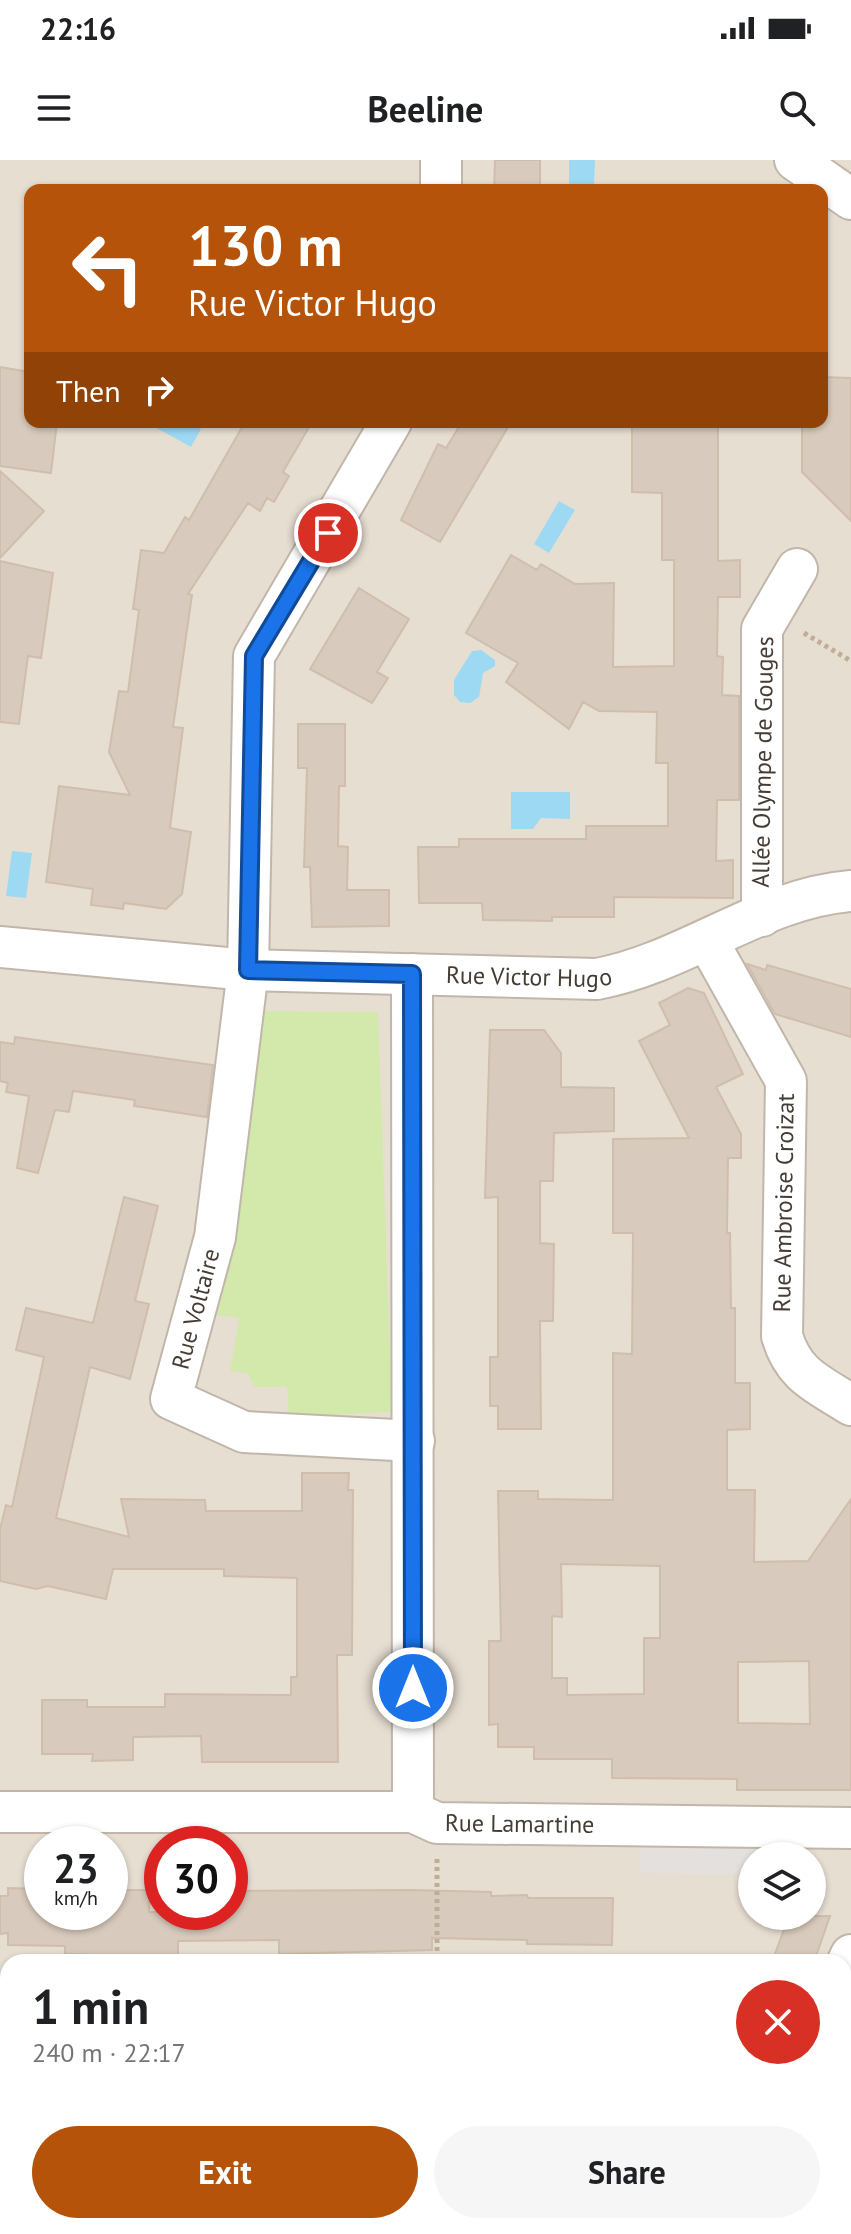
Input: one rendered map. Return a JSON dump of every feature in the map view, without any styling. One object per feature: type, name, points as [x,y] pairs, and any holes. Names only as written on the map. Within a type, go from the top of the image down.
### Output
[{"type":"street","points":[[441,160],[441,184]]},
{"type":"street","points":[[795,160],[851,199]]},
{"type":"street","points":[[248,970],[254,656],[387,428]]},
{"type":"street","name":"Allée Olympe de Gouges","points":[[762,916],[762,629],[797,569]]},
{"type":"street","name":"Rue Victor Hugo","points":[[0,947],[248,970],[597,979],[638,971],[797,899],[851,891]]},
{"type":"street","name":"Rue Ambroise Croizat","points":[[707,940],[786,1081],[782,1336],[789,1360],[808,1377],[851,1405]]},
{"type":"street","name":"Rue Voltaire","points":[[248,970],[215,1237],[171,1399],[244,1432],[414,1441]]},
{"type":"street","points":[[412,974],[414,1441],[425,1818]]},
{"type":"street","name":"Rue Lamartine","points":[[0,1812],[851,1828]]},
{"type":"path","points":[[762,629],[799,631],[851,661]]},
{"type":"path","points":[[425,1818],[436,1954]]},
{"type":"shaded area","points":[[0,160],[851,160],[851,1954],[0,1954]]},
{"type":"shaded area","points":[[639,1826],[764,1827],[765,1842],[738,1842],[738,1874],[640,1873]]},
{"type":"green space","points":[[258,1011],[378,1012],[392,1412],[289,1417],[287,1387],[255,1387],[247,1373],[230,1371],[239,1318],[214,1315]]},
{"type":"water","points":[[569,160],[595,160],[594,184],[569,184]]},
{"type":"water","points":[[157,428],[201,429],[191,447]]},
{"type":"water","points":[[559,501],[575,510],[549,553],[534,544]]},
{"type":"water","points":[[481,650],[495,660],[495,666],[483,673],[479,697],[470,703],[460,702],[454,695],[454,680],[472,651]]},
{"type":"water","points":[[511,792],[570,792],[570,819],[541,818],[533,829],[511,829]]},
{"type":"water","points":[[12,851],[32,853],[26,898],[6,896]]},
{"type":"building","points":[[495,160],[540,160],[540,184],[494,184]]},
{"type":"building","points":[[0,367],[24,371],[24,428],[56,428],[51,473],[0,466]]},
{"type":"building","points":[[828,377],[851,378],[851,521],[802,472],[802,428],[828,428]]},
{"type":"building","points":[[242,428],[309,428],[283,472],[289,476],[274,502],[267,498],[260,511],[248,503],[188,594],[192,595],[173,727],[183,728],[170,828],[191,832],[182,894],[166,909],[124,903],[123,909],[91,905],[93,889],[46,882],[59,786],[130,795],[109,752],[119,691],[128,692],[139,610],[133,609],[141,550],[164,553],[185,517],[189,520]]},
{"type":"building","points":[[458,428],[507,428],[440,542],[401,520],[438,444],[446,448]]},
{"type":"building","points":[[632,428],[718,428],[718,561],[740,560],[740,597],[718,597],[717,656],[723,657],[722,695],[739,696],[739,800],[717,800],[716,861],[733,860],[733,898],[614,897],[614,917],[552,917],[552,921],[483,920],[482,903],[419,903],[418,847],[459,847],[459,839],[586,839],[586,826],[668,826],[668,763],[656,763],[657,712],[599,711],[583,702],[569,729],[506,682],[518,663],[466,633],[511,555],[537,570],[541,564],[575,584],[614,583],[613,667],[674,666],[674,560],[662,560],[662,493],[632,492]]},
{"type":"building","points":[[0,471],[44,511],[0,558]]},
{"type":"building","points":[[0,561],[53,573],[41,658],[28,656],[19,724],[0,722]]},
{"type":"building","points":[[359,588],[409,619],[377,672],[388,678],[372,703],[310,669]]},
{"type":"building","points":[[298,724],[345,724],[345,786],[339,786],[338,846],[348,847],[347,890],[389,890],[389,926],[312,927],[310,867],[304,867],[307,768],[298,768]]},
{"type":"building","points":[[747,964],[766,970],[767,965],[851,989],[851,1037],[775,1014]]},
{"type":"building","points":[[688,988],[704,993],[743,1074],[716,1087],[741,1134],[741,1158],[728,1158],[727,1233],[730,1233],[731,1308],[735,1308],[735,1383],[750,1383],[750,1429],[727,1430],[727,1490],[755,1490],[754,1562],[808,1561],[851,1499],[851,1790],[737,1790],[737,1779],[612,1778],[612,1759],[534,1759],[534,1747],[498,1747],[498,1724],[489,1725],[489,1641],[501,1641],[498,1491],[538,1491],[538,1499],[613,1500],[613,1353],[632,1354],[633,1233],[613,1233],[613,1139],[689,1138],[639,1041],[670,1025],[659,1003]],"holes":[[[561,1564],[660,1566],[660,1638],[644,1638],[644,1694],[567,1695],[567,1678],[552,1678],[552,1616],[562,1617]],[[809,1661],[810,1724],[738,1723],[738,1662]]]},
{"type":"building","points":[[490,1030],[544,1030],[561,1053],[561,1087],[614,1088],[614,1131],[554,1133],[553,1181],[540,1181],[540,1243],[554,1244],[553,1321],[540,1321],[541,1429],[498,1429],[498,1406],[490,1406],[490,1357],[498,1357],[498,1197],[485,1198]]},
{"type":"building","points":[[15,1037],[213,1065],[207,1117],[134,1106],[135,1100],[73,1091],[69,1112],[55,1110],[38,1173],[17,1168],[29,1096],[6,1092],[8,1083],[0,1081],[0,1042],[14,1044]]},
{"type":"building","points":[[124,1197],[158,1206],[135,1301],[149,1304],[130,1379],[90,1367],[56,1518],[129,1537],[121,1499],[205,1500],[206,1511],[302,1511],[302,1473],[349,1473],[348,1490],[353,1490],[352,1655],[337,1655],[338,1762],[202,1762],[201,1736],[133,1737],[133,1760],[92,1761],[93,1754],[42,1754],[42,1700],[87,1700],[87,1707],[165,1707],[165,1694],[291,1695],[291,1677],[297,1677],[297,1578],[224,1576],[224,1569],[113,1569],[106,1599],[48,1586],[36,1589],[0,1581],[0,1529],[6,1505],[12,1507],[44,1357],[16,1350],[26,1308],[93,1323]]},
{"type":"building","points":[[8,1888],[24,1888],[24,1930],[128,1930],[128,1890],[144,1890],[144,1930],[248,1930],[248,1891],[412,1890],[491,1892],[491,1896],[527,1895],[528,1898],[613,1898],[612,1945],[432,1938],[432,1950],[279,1954],[279,1940],[178,1941],[178,1954],[65,1954],[65,1946],[8,1945],[8,1933],[0,1934],[0,1896],[8,1896]]},
{"type":"building","points":[[784,1930],[825,1930],[817,1954],[775,1954]]},
{"type":"route","points":[[328,533],[254,656],[248,970],[412,974],[413,1688]]}]
